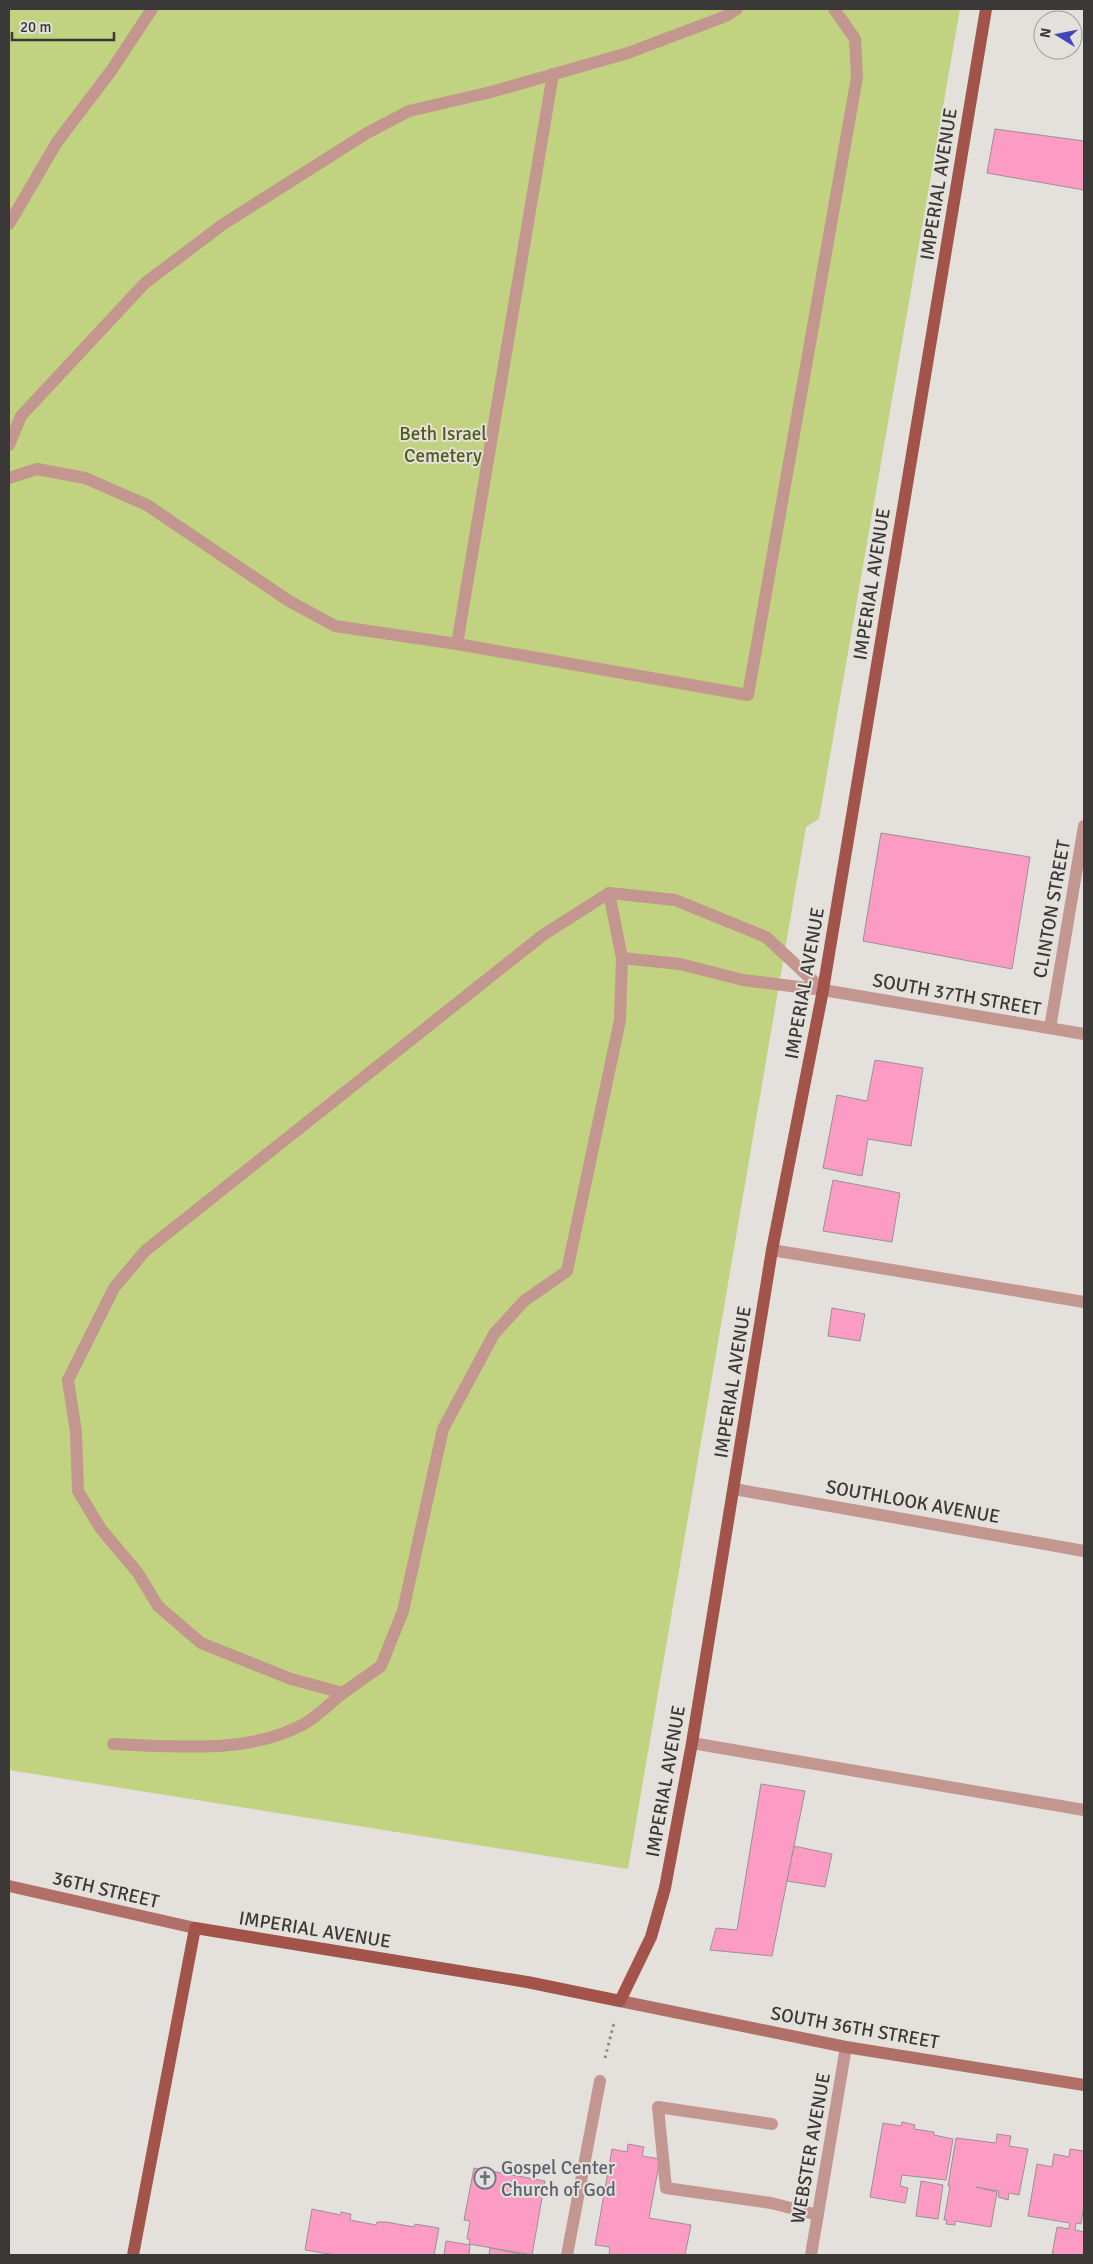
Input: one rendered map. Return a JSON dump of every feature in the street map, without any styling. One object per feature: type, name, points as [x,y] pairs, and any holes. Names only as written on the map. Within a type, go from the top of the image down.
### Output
[{"type":"main road","name":"IMPERIAL AVENUE","points":[[195,1928],[527,1982],[620,2001],[651,1937],[665,1888],[692,1743],[772,1250],[823,990],[986,9]]},
{"type":"main road","name":"36TH STREET","points":[[9,1886],[195,1928]]},
{"type":"main road","points":[[133,2255],[195,1928]]},
{"type":"main road","name":"SOUTH 36TH STREET","points":[[620,2001],[846,2047],[1084,2085]]},
{"type":"street","points":[[9,224],[57,142],[111,71],[152,9]]},
{"type":"street","points":[[9,445],[21,416],[145,282],[222,225],[367,133],[409,111],[491,92],[628,53],[726,16],[736,9]]},
{"type":"street","points":[[9,478],[37,469],[85,478],[148,505],[289,602],[335,626],[457,644],[748,695],[857,77],[855,39],[834,9]]},
{"type":"street","points":[[457,644],[553,74]]},
{"type":"street","name":"CLINTON STREET","points":[[1050,1028],[1084,826]]},
{"type":"street","points":[[342,1693],[291,1679],[201,1643],[158,1606],[138,1573],[100,1529],[78,1491],[76,1432],[68,1380],[114,1288],[145,1251],[543,936],[609,893],[675,900],[766,937],[823,990]]},
{"type":"street","points":[[113,1744],[171,1746],[250,1744],[304,1724],[342,1693],[381,1666],[403,1611],[443,1429],[494,1334],[524,1301],[567,1271],[620,1020],[622,958],[609,893]]},
{"type":"street","name":"SOUTH 37TH STREET","points":[[622,958],[680,964],[743,980],[823,990],[1084,1034]]},
{"type":"street","points":[[772,1250],[1084,1302]]},
{"type":"street","name":"SOUTHLOOK AVENUE","points":[[734,1489],[1084,1551]]},
{"type":"street","points":[[692,1743],[1084,1810]]},
{"type":"street","name":"WEBSTER AVENUE","points":[[811,2255],[846,2047]]},
{"type":"street","points":[[567,2255],[600,2081]]},
{"type":"street","points":[[772,2124],[658,2107],[666,2188],[771,2203],[818,2215]]},
{"type":"green space","name":"Beth Israel Cemetery","points":[[9,9],[960,9],[819,819],[806,827],[628,1869],[9,1770]]},
{"type":"building","points":[[995,129],[1084,141],[1084,190],[987,173]]},
{"type":"building","points":[[881,833],[1030,857],[1012,969],[863,941]]},
{"type":"building","points":[[875,1060],[923,1068],[911,1146],[868,1139],[862,1176],[823,1168],[837,1095],[867,1101]]},
{"type":"building","points":[[833,1180],[900,1193],[892,1242],[823,1231]]},
{"type":"building","points":[[832,1308],[865,1314],[860,1341],[828,1336]]},
{"type":"building","points":[[761,1784],[805,1791],[772,1956],[710,1950],[716,1928],[737,1930]]},
{"type":"building","points":[[794,1846],[832,1854],[825,1887],[787,1881]]},
{"type":"building","points":[[902,2122],[915,2125],[914,2129],[934,2132],[934,2135],[953,2139],[946,2180],[902,2175],[900,2186],[908,2188],[905,2203],[870,2197],[883,2123],[901,2126]]},
{"type":"building","points":[[997,2134],[1011,2136],[1009,2146],[1028,2149],[1019,2195],[1009,2193],[1008,2200],[998,2197],[999,2191],[976,2187],[997,2192],[991,2227],[955,2221],[955,2225],[946,2224],[947,2220],[944,2220],[956,2138],[996,2143]]},
{"type":"building","points":[[628,2144],[644,2147],[642,2156],[660,2159],[649,2218],[691,2225],[685,2255],[609,2255],[610,2247],[595,2245],[612,2149],[627,2152]]},
{"type":"building","points":[[1070,2149],[1084,2151],[1084,2205],[1081,2224],[1076,2223],[1075,2230],[1084,2232],[1084,2255],[1052,2255],[1057,2227],[1069,2229],[1070,2223],[1028,2216],[1037,2164],[1052,2167],[1054,2154],[1069,2157]]},
{"type":"building","points":[[474,2168],[545,2181],[532,2255],[469,2244],[470,2239],[467,2239],[470,2221],[464,2220]]},
{"type":"building","points":[[921,2181],[943,2185],[938,2219],[916,2216]]},
{"type":"building","points":[[312,2209],[341,2215],[341,2212],[351,2214],[350,2220],[376,2225],[377,2222],[386,2222],[414,2227],[415,2224],[439,2228],[434,2255],[335,2255],[305,2250]]},
{"type":"building","points":[[446,2241],[470,2245],[469,2255],[444,2255]]},
{"type":"building","points":[[490,2248],[525,2255],[489,2255]]},
{"type":"place","name":"Gospel Center Church of God","points":[[485,2178]]}]
